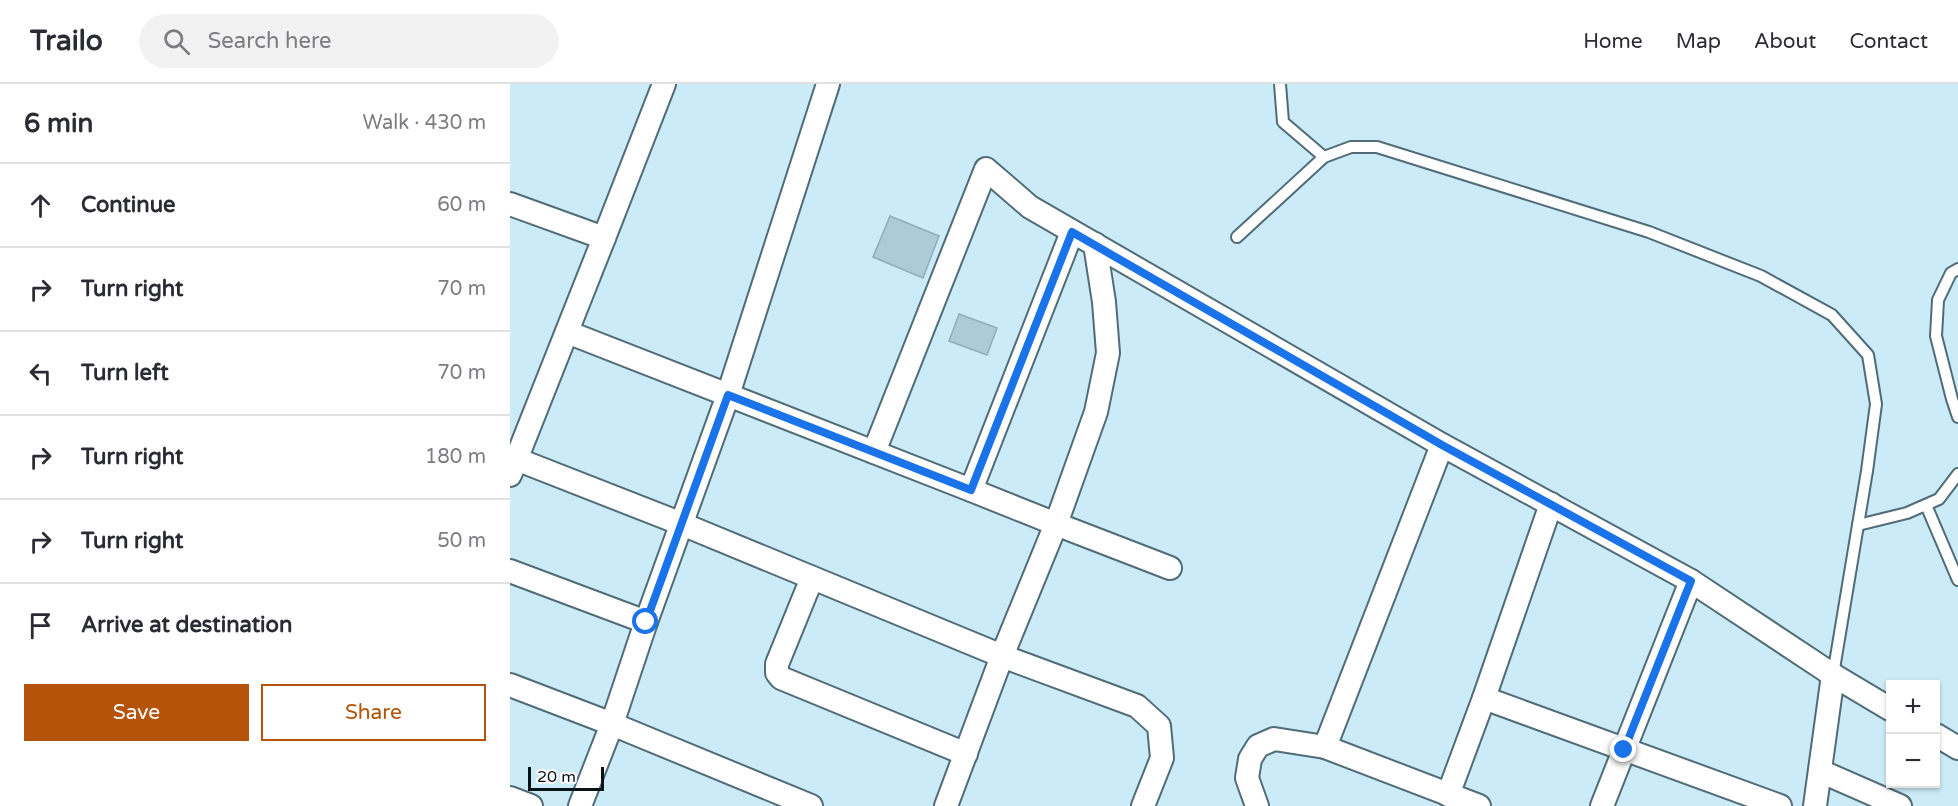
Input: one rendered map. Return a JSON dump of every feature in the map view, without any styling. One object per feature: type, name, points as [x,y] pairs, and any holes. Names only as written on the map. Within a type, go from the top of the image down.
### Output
[{"type":"street","points":[[664,84],[513,467],[682,524],[1002,656],[1137,706],[1158,726],[1162,758],[1143,806]]},
{"type":"street","points":[[580,806],[612,724],[646,622],[728,395],[828,84]]},
{"type":"street","points":[[874,452],[986,168],[1030,207],[1442,445],[1691,581],[1833,675],[1886,706]]},
{"type":"street","points":[[510,204],[604,238]]},
{"type":"street","points":[[971,490],[1072,232]]},
{"type":"street","points":[[946,806],[1002,656],[1056,524],[1096,412],[1108,352],[1104,302],[1095,244]]},
{"type":"street","points":[[567,332],[1170,568]]},
{"type":"street","points":[[1325,747],[1442,445]]},
{"type":"street","points":[[1448,795],[1551,504]]},
{"type":"street","points":[[510,570],[646,622]]},
{"type":"street","points":[[812,578],[777,664],[777,673],[782,678],[966,754]]},
{"type":"street","points":[[1602,806],[1691,581]]},
{"type":"street","points":[[1815,806],[1833,675]]},
{"type":"street","points":[[510,685],[612,724],[811,806]]},
{"type":"street","points":[[1484,698],[1780,806]]},
{"type":"street","points":[[1940,738],[1958,748]]},
{"type":"street","points":[[1257,806],[1247,778],[1250,759],[1258,746],[1274,739],[1325,747],[1479,806]]},
{"type":"street","points":[[1820,771],[1900,806]]},
{"type":"street","points":[[510,798],[531,806]]},
{"type":"lane","points":[[1281,84],[1283,122],[1324,157]]},
{"type":"lane","points":[[1237,237],[1324,157],[1351,147],[1377,147],[1649,232],[1761,276],[1832,315],[1868,355],[1876,404],[1833,675]]},
{"type":"lane","points":[[1958,269],[1951,273],[1938,300],[1936,336],[1958,417]]},
{"type":"lane","points":[[1858,525],[1907,513],[1939,499],[1958,474]]},
{"type":"lane","points":[[1926,505],[1958,580]]},
{"type":"building","points":[[890,216],[939,236],[923,278],[873,257]]},
{"type":"building","points":[[959,314],[997,328],[987,355],[949,341]]},
{"type":"route","points":[[646,622],[728,395],[971,490],[1072,232],[1442,445],[1691,581],[1624,750]]}]
